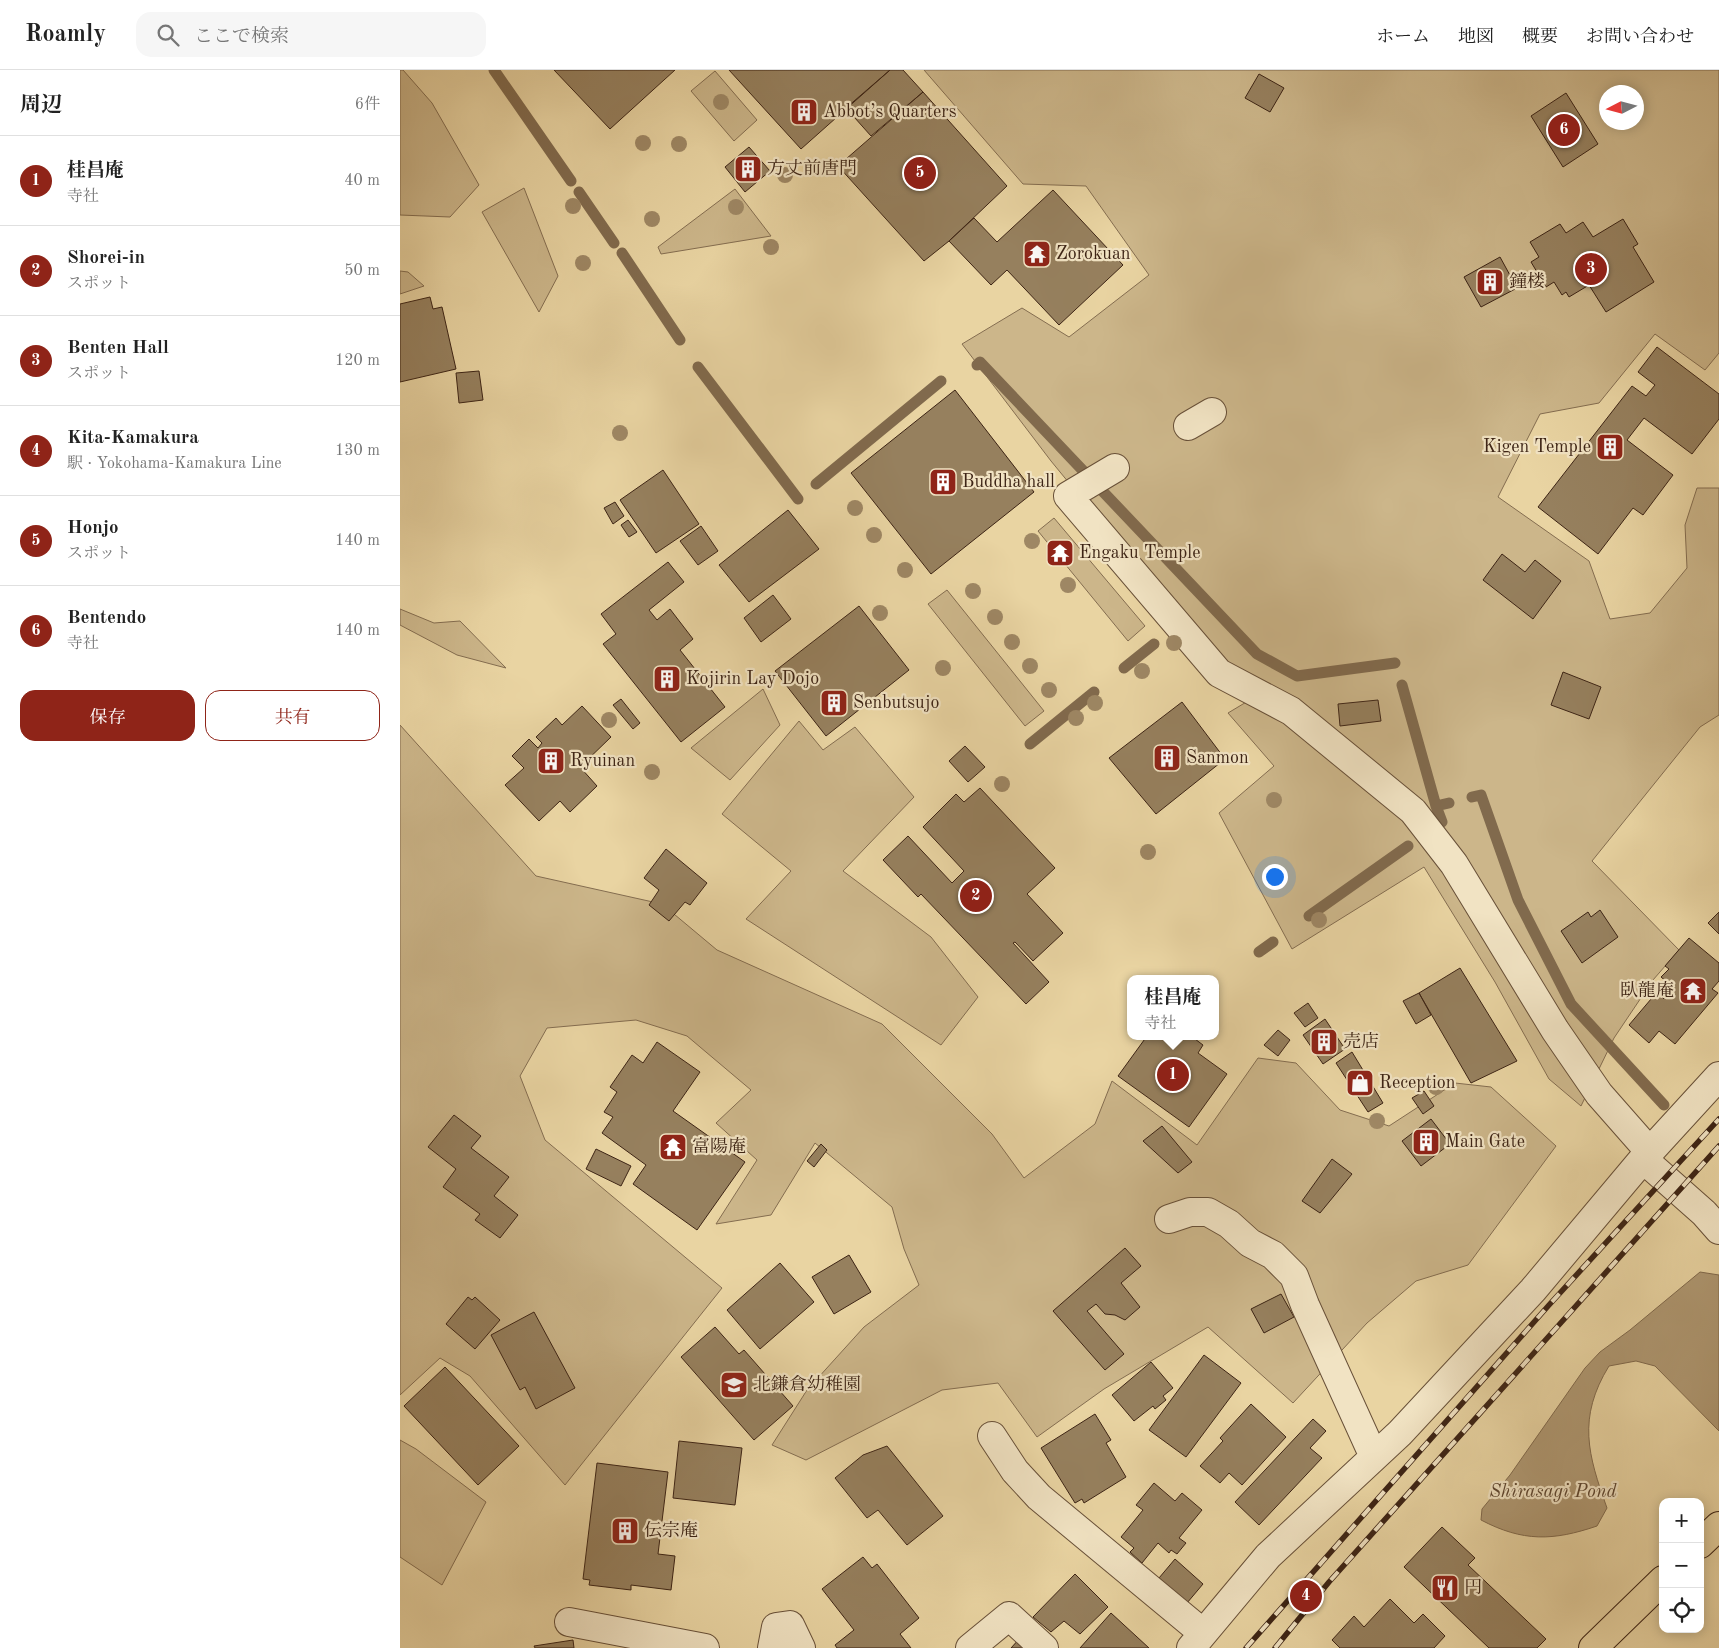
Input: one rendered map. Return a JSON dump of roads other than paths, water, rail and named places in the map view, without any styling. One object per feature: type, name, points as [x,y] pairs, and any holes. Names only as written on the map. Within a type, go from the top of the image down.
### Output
[{"type":"main road","points":[[1701,1543],[1719,1526]]},
{"type":"main road","points":[[1593,1648],[1659,1584]]},
{"type":"street","points":[[1188,426],[1212,412]]},
{"type":"street","points":[[1115,468],[1068,496],[1219,673],[1290,711],[1413,811],[1454,864],[1555,1030],[1599,1094],[1646,1155],[1719,1230]]},
{"type":"street","points":[[992,1436],[1014,1471],[1039,1497],[1197,1641],[1268,1556],[1400,1433],[1533,1290],[1646,1155],[1719,1076]]},
{"type":"street","points":[[1169,1219],[1190,1212],[1208,1212],[1228,1224],[1250,1243],[1273,1255],[1294,1276],[1305,1305],[1374,1457]]},
{"type":"street","points":[[970,1648],[1009,1616],[1044,1648]]},
{"type":"street","points":[[569,1622],[705,1648]]},
{"type":"street","points":[[772,1648],[776,1627],[790,1625],[801,1648]]},
{"type":"water","name":"Shirasagi Pond","points":[[1700,1272],[1719,1275],[1719,1431],[1655,1366],[1636,1361],[1609,1366],[1599,1385],[1589,1420],[1591,1453],[1607,1508],[1597,1526],[1566,1534],[1538,1537],[1511,1532],[1481,1520],[1482,1509],[1510,1475],[1585,1368],[1600,1352],[1630,1330]]},
{"type":"waterway","points":[[494,70],[571,181]]},
{"type":"waterway","points":[[579,192],[614,243]]},
{"type":"waterway","points":[[622,253],[680,340]]},
{"type":"waterway","points":[[977,365],[980,362],[1257,654],[1297,676],[1395,663]]},
{"type":"waterway","points":[[698,367],[798,499]]},
{"type":"waterway","points":[[816,484],[941,381]]},
{"type":"waterway","points":[[1124,668],[1154,644]]},
{"type":"waterway","points":[[1402,685],[1436,806],[1449,803]]},
{"type":"waterway","points":[[1030,744],[1094,692]]},
{"type":"waterway","points":[[1472,797],[1481,795],[1518,900],[1571,1004],[1664,1105]]},
{"type":"waterway","points":[[1436,806],[1442,822]]},
{"type":"waterway","points":[[1309,916],[1408,846]]},
{"type":"waterway","points":[[1259,952],[1273,942]]},
{"type":"railway","points":[[1246,1648],[1549,1305],[1719,1119]]},
{"type":"railway","points":[[1275,1648],[1329,1582],[1719,1146]]},
{"type":"place","name":"Abbot’s Quarters","points":[[804,112]]},
{"type":"place","name":"Bentendo","points":[[1564,130]]},
{"type":"place","name":"方丈前唐門","points":[[748,169]]},
{"type":"place","name":"Honjo","points":[[920,173]]},
{"type":"place","name":"Zorokuan","points":[[1037,254]]},
{"type":"place","name":"Benten Hall","points":[[1591,269]]},
{"type":"place","name":"鐘楼","points":[[1490,282]]},
{"type":"place","name":"Kigen Temple","points":[[1610,447]]},
{"type":"place","name":"Buddha hall","points":[[943,482]]},
{"type":"place","name":"Engaku Temple","points":[[1060,553]]},
{"type":"place","name":"Kojirin Lay Dojo","points":[[667,679]]},
{"type":"place","name":"Senbutsujo","points":[[834,703]]},
{"type":"place","name":"Sanmon","points":[[1167,758]]},
{"type":"place","name":"Ryuinan","points":[[551,761]]},
{"type":"place","name":"Shorei-in","points":[[976,896]]},
{"type":"place","name":"臥龍庵","points":[[1693,991]]},
{"type":"place","name":"売店","points":[[1324,1042]]},
{"type":"place","name":"桂昌庵","points":[[1173,1075]]},
{"type":"place","name":"Reception","points":[[1360,1083]]},
{"type":"place","name":"Main Gate","points":[[1426,1142]]},
{"type":"place","name":"富陽庵","points":[[673,1147]]},
{"type":"place","name":"北鎌倉幼稚園","points":[[734,1385]]},
{"type":"place","name":"伝宗庵","points":[[625,1531]]},
{"type":"place","name":"円","points":[[1445,1588]]},
{"type":"place","name":"Kita-Kamakura","points":[[1306,1596]]}]
